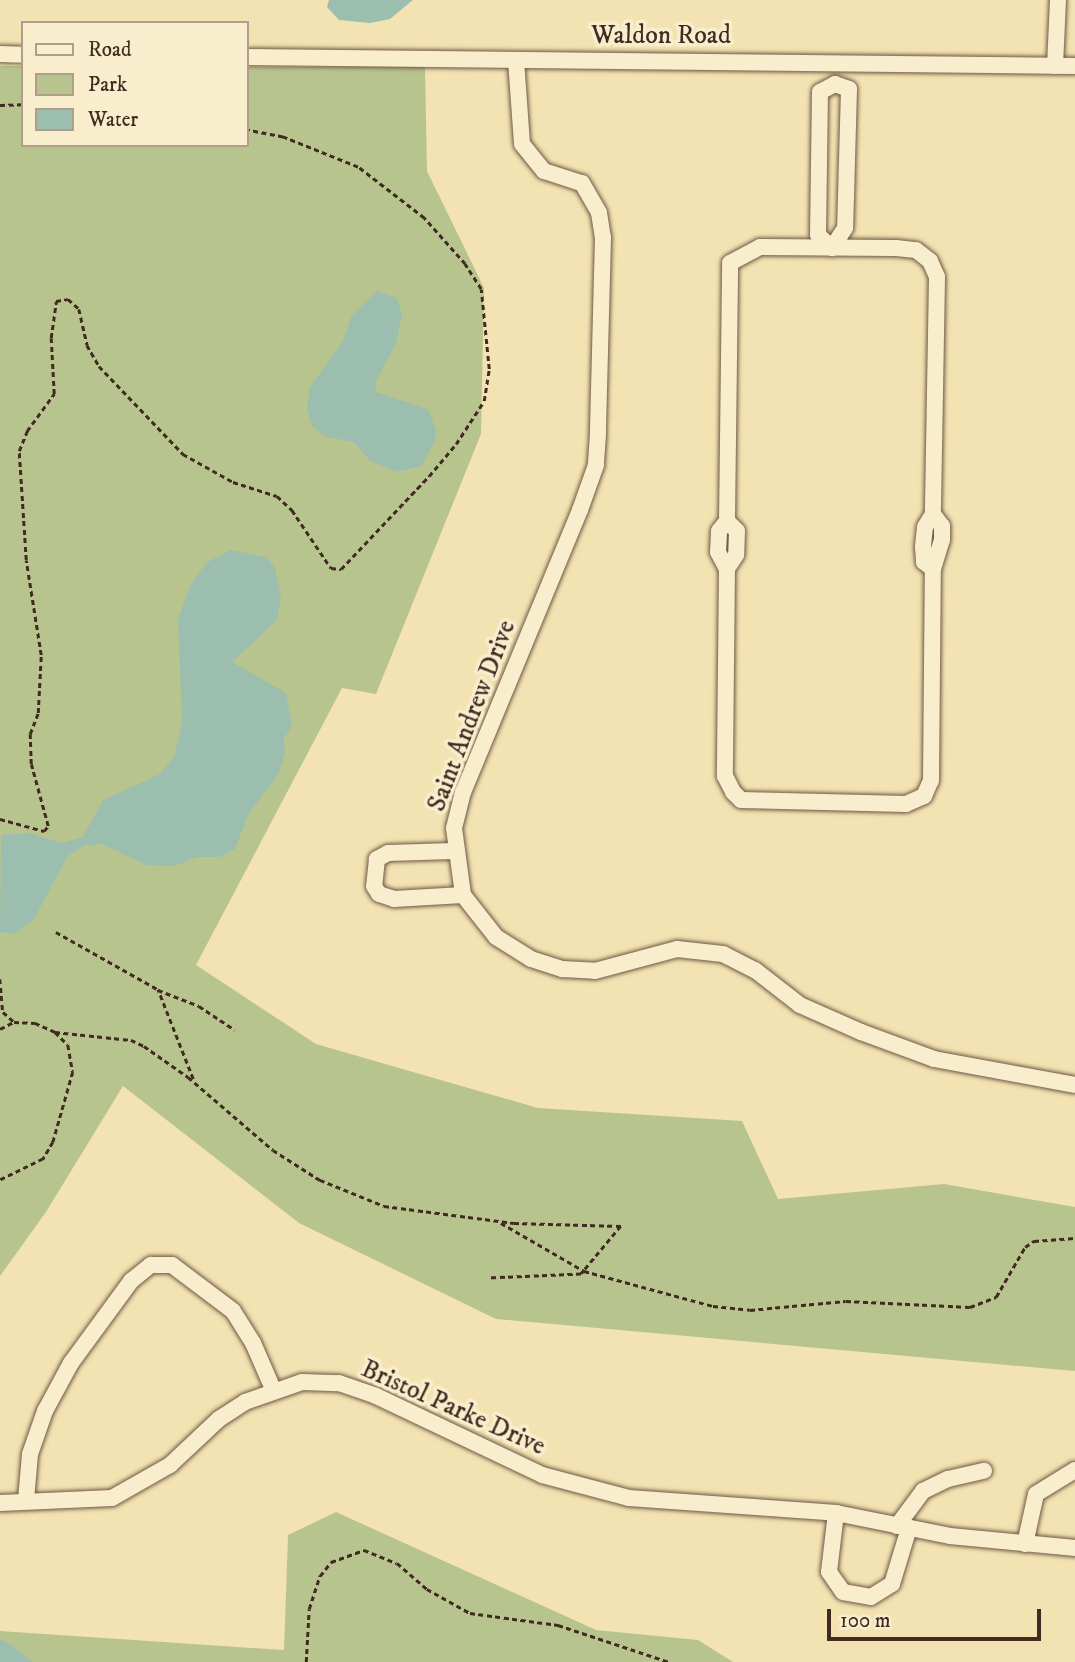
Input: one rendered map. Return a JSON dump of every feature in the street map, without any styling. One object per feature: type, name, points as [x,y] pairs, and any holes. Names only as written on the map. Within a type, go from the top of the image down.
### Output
[{"type":"street","points":[[1055,66],[1058,0]]},
{"type":"street","points":[[0,54],[21,55]]},
{"type":"street","name":"Waldon Road","points":[[248,57],[836,61],[1075,66]]},
{"type":"street","name":"Saint Andrew Drive","points":[[516,60],[522,144],[544,171],[582,183],[599,213],[603,237],[596,465],[463,792],[454,828],[454,851],[463,895],[496,937],[531,959],[562,969],[595,971],[677,949],[712,952],[755,970],[800,1005],[909,1050],[977,1069],[1075,1086]]},
{"type":"street","points":[[835,84],[836,61]]},
{"type":"street","points":[[832,248],[761,247],[730,263],[727,521],[719,531],[718,552],[727,569],[725,776],[733,792],[741,800],[906,804],[924,796],[931,780],[933,569],[942,540],[942,526],[933,514],[937,277],[930,261],[916,250],[832,248],[818,234],[820,92],[835,84],[849,89],[845,228],[832,248]]},
{"type":"street","points":[[454,851],[388,853],[377,859],[374,886],[379,894],[394,899],[463,895]]},
{"type":"street","points":[[26,1500],[30,1454],[44,1411],[71,1363],[123,1291],[152,1265],[172,1265],[233,1311],[253,1343],[273,1390]]},
{"type":"street","name":"Bristol Parke Drive","points":[[0,1503],[26,1500],[91,1502],[140,1486],[170,1465],[219,1419],[273,1390],[302,1382],[339,1383],[376,1396],[542,1475],[629,1499],[836,1513],[903,1527],[1075,1548]]},
{"type":"street","points":[[1025,1544],[1036,1494],[1075,1470]]},
{"type":"street","points":[[836,1513],[829,1572],[843,1592],[871,1597],[892,1584],[903,1527],[923,1491],[948,1479],[984,1471]]},
{"type":"path","points":[[0,105],[21,104]]},
{"type":"path","points":[[0,819],[44,831],[48,826],[31,764],[30,734],[38,713],[41,655],[26,560],[19,451],[27,431],[54,394],[51,338],[56,301],[68,299],[79,309],[87,345],[99,366],[183,454],[233,482],[277,496],[292,510],[331,568],[341,569],[429,476],[456,444],[484,401],[489,369],[481,289],[465,264],[424,218],[358,167],[284,137],[248,130]]},
{"type":"path","points":[[56,932],[159,990],[200,1006],[234,1030]]},
{"type":"path","points":[[0,979],[3,1012],[13,1022]]},
{"type":"path","points":[[159,990],[196,1086]]},
{"type":"path","points":[[0,1029],[13,1022],[35,1023],[55,1032],[131,1040],[196,1086],[254,1137],[320,1180],[384,1206],[498,1221],[621,1226],[584,1271],[488,1278]]},
{"type":"path","points":[[0,1180],[43,1159],[53,1142],[73,1072],[68,1045],[55,1032]]},
{"type":"path","points":[[498,1221],[584,1271],[730,1309],[846,1301],[970,1307],[996,1297],[1025,1247],[1034,1241],[1075,1238]]},
{"type":"path","points":[[306,1662],[309,1609],[320,1576],[331,1562],[364,1550],[397,1563],[427,1589],[470,1612],[558,1625],[669,1662]]},
{"type":"green space","points":[[0,66],[21,66],[21,147],[248,147],[248,67],[425,67],[427,171],[484,288],[481,434],[376,694],[342,688],[196,965],[316,1044],[538,1108],[742,1121],[778,1199],[944,1184],[1075,1207],[1075,1371],[496,1319],[299,1223],[123,1086],[46,1212],[0,1276]]},
{"type":"green space","points":[[336,1512],[596,1630],[698,1640],[733,1662],[0,1662],[0,1631],[284,1650],[288,1535]]},
{"type":"water","points":[[329,0],[413,0],[390,19],[370,23],[339,20],[327,7]]},
{"type":"water","points":[[377,291],[397,298],[402,314],[396,343],[376,381],[376,392],[428,409],[436,430],[435,441],[421,466],[397,472],[370,461],[354,442],[326,437],[312,426],[307,408],[310,387],[343,341],[352,315]]},
{"type":"water","points":[[231,550],[266,557],[275,568],[281,597],[277,620],[232,662],[286,693],[292,726],[284,739],[285,753],[278,775],[248,815],[235,849],[219,857],[197,857],[175,866],[146,865],[102,844],[83,846],[67,857],[34,919],[14,934],[0,932],[1,835],[29,833],[62,843],[83,837],[103,800],[160,774],[174,757],[182,722],[178,620],[191,584],[206,563]]},
{"type":"water","points":[[0,1639],[10,1644],[33,1662],[0,1662]]}]
